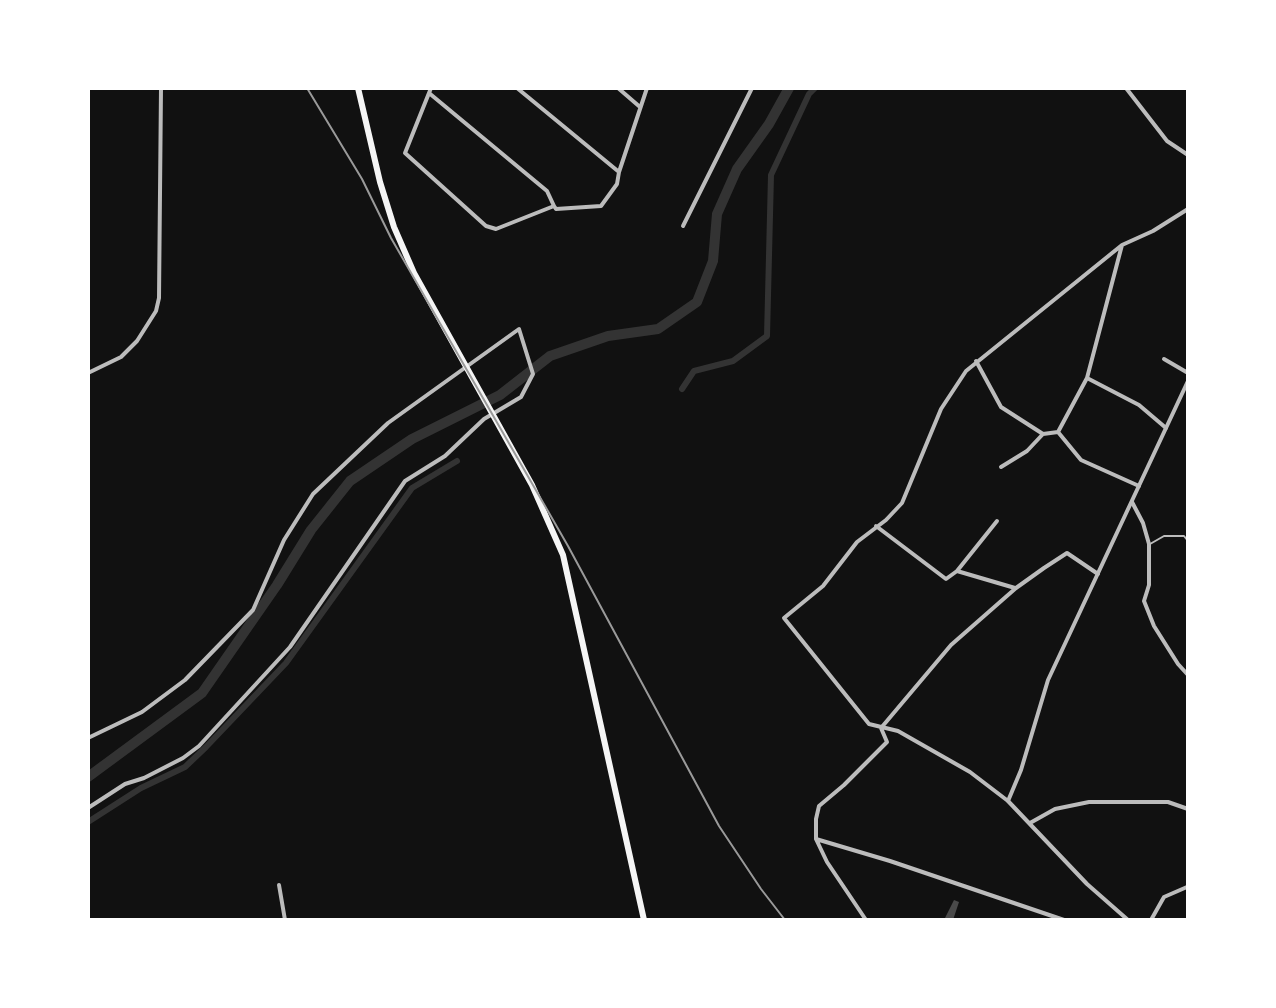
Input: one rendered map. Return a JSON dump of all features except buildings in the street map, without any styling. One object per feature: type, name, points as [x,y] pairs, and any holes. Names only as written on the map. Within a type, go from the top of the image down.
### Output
[{"type":"main road","points":[[358,88],[394,227],[414,273],[532,485],[552,527],[570,577],[644,920]]},
{"type":"street","points":[[88,373],[121,357],[137,341],[156,311],[159,298],[160,88]]},
{"type":"street","points":[[517,88],[619,172]]},
{"type":"street","points":[[618,88],[640,107]]},
{"type":"street","points":[[554,206],[496,229],[486,226],[405,153],[430,90],[547,191],[556,209],[601,206],[617,184],[647,88]]},
{"type":"street","points":[[683,226],[752,88]]},
{"type":"street","points":[[1126,88],[1167,141],[1188,155]]},
{"type":"street","points":[[1124,919],[1008,801],[970,772],[935,751],[898,731],[869,724],[784,618],[823,586],[857,542],[902,503],[941,409],[966,371],[1122,245],[1153,231],[1188,209]]},
{"type":"street","points":[[1058,432],[1087,378],[1122,245]]},
{"type":"street","points":[[88,738],[142,712],[185,680],[253,610],[284,540],[313,494],[388,423],[519,329],[533,374],[521,397],[484,419],[445,456],[413,474],[396,491],[290,647],[199,746],[183,758],[125,784],[88,808]]},
{"type":"street","points":[[1164,359],[1188,373]]},
{"type":"street","points":[[976,361],[1001,407],[1043,434]]},
{"type":"street","points":[[1087,378],[1139,405],[1166,428]]},
{"type":"street","points":[[1008,801],[1021,770],[1048,680],[1188,381]]},
{"type":"street","points":[[1001,467],[1027,451],[1043,434],[1058,432]]},
{"type":"street","points":[[1058,432],[1081,460],[1139,486]]},
{"type":"street","points":[[1132,502],[1149,544],[1149,585],[1144,601],[1154,626],[1188,675]]},
{"type":"street","points":[[876,526],[946,579],[957,571],[997,521]]},
{"type":"street","points":[[881,728],[951,645],[1016,588],[1067,553],[1098,574]]},
{"type":"street","points":[[957,571],[1016,588]]},
{"type":"street","points":[[866,920],[827,862],[816,839],[819,806],[887,742],[881,728]]},
{"type":"street","points":[[1030,823],[1055,809],[1089,802],[1168,802],[1188,809]]},
{"type":"street","points":[[816,839],[1064,920]]},
{"type":"street","points":[[279,885],[285,920]]},
{"type":"street","points":[[1151,920],[1164,897],[1187,887]]},
{"type":"lane","points":[[1149,544],[1164,536],[1184,536],[1188,541]]},
{"type":"waterway","points":[[88,777],[202,693],[311,530],[350,481],[412,439],[500,395],[550,356],[608,336],[658,329],[697,302],[713,261],[717,214],[737,169],[769,124],[789,88]]},
{"type":"waterway","points":[[682,389],[694,371],[733,361],[767,336],[771,175],[809,94],[815,88]]},
{"type":"waterway","points":[[88,822],[141,788],[185,767],[206,747],[286,663],[412,488],[457,461]]},
{"type":"railway","points":[[307,88],[362,179],[391,238],[568,546],[719,826],[785,920]]}]
